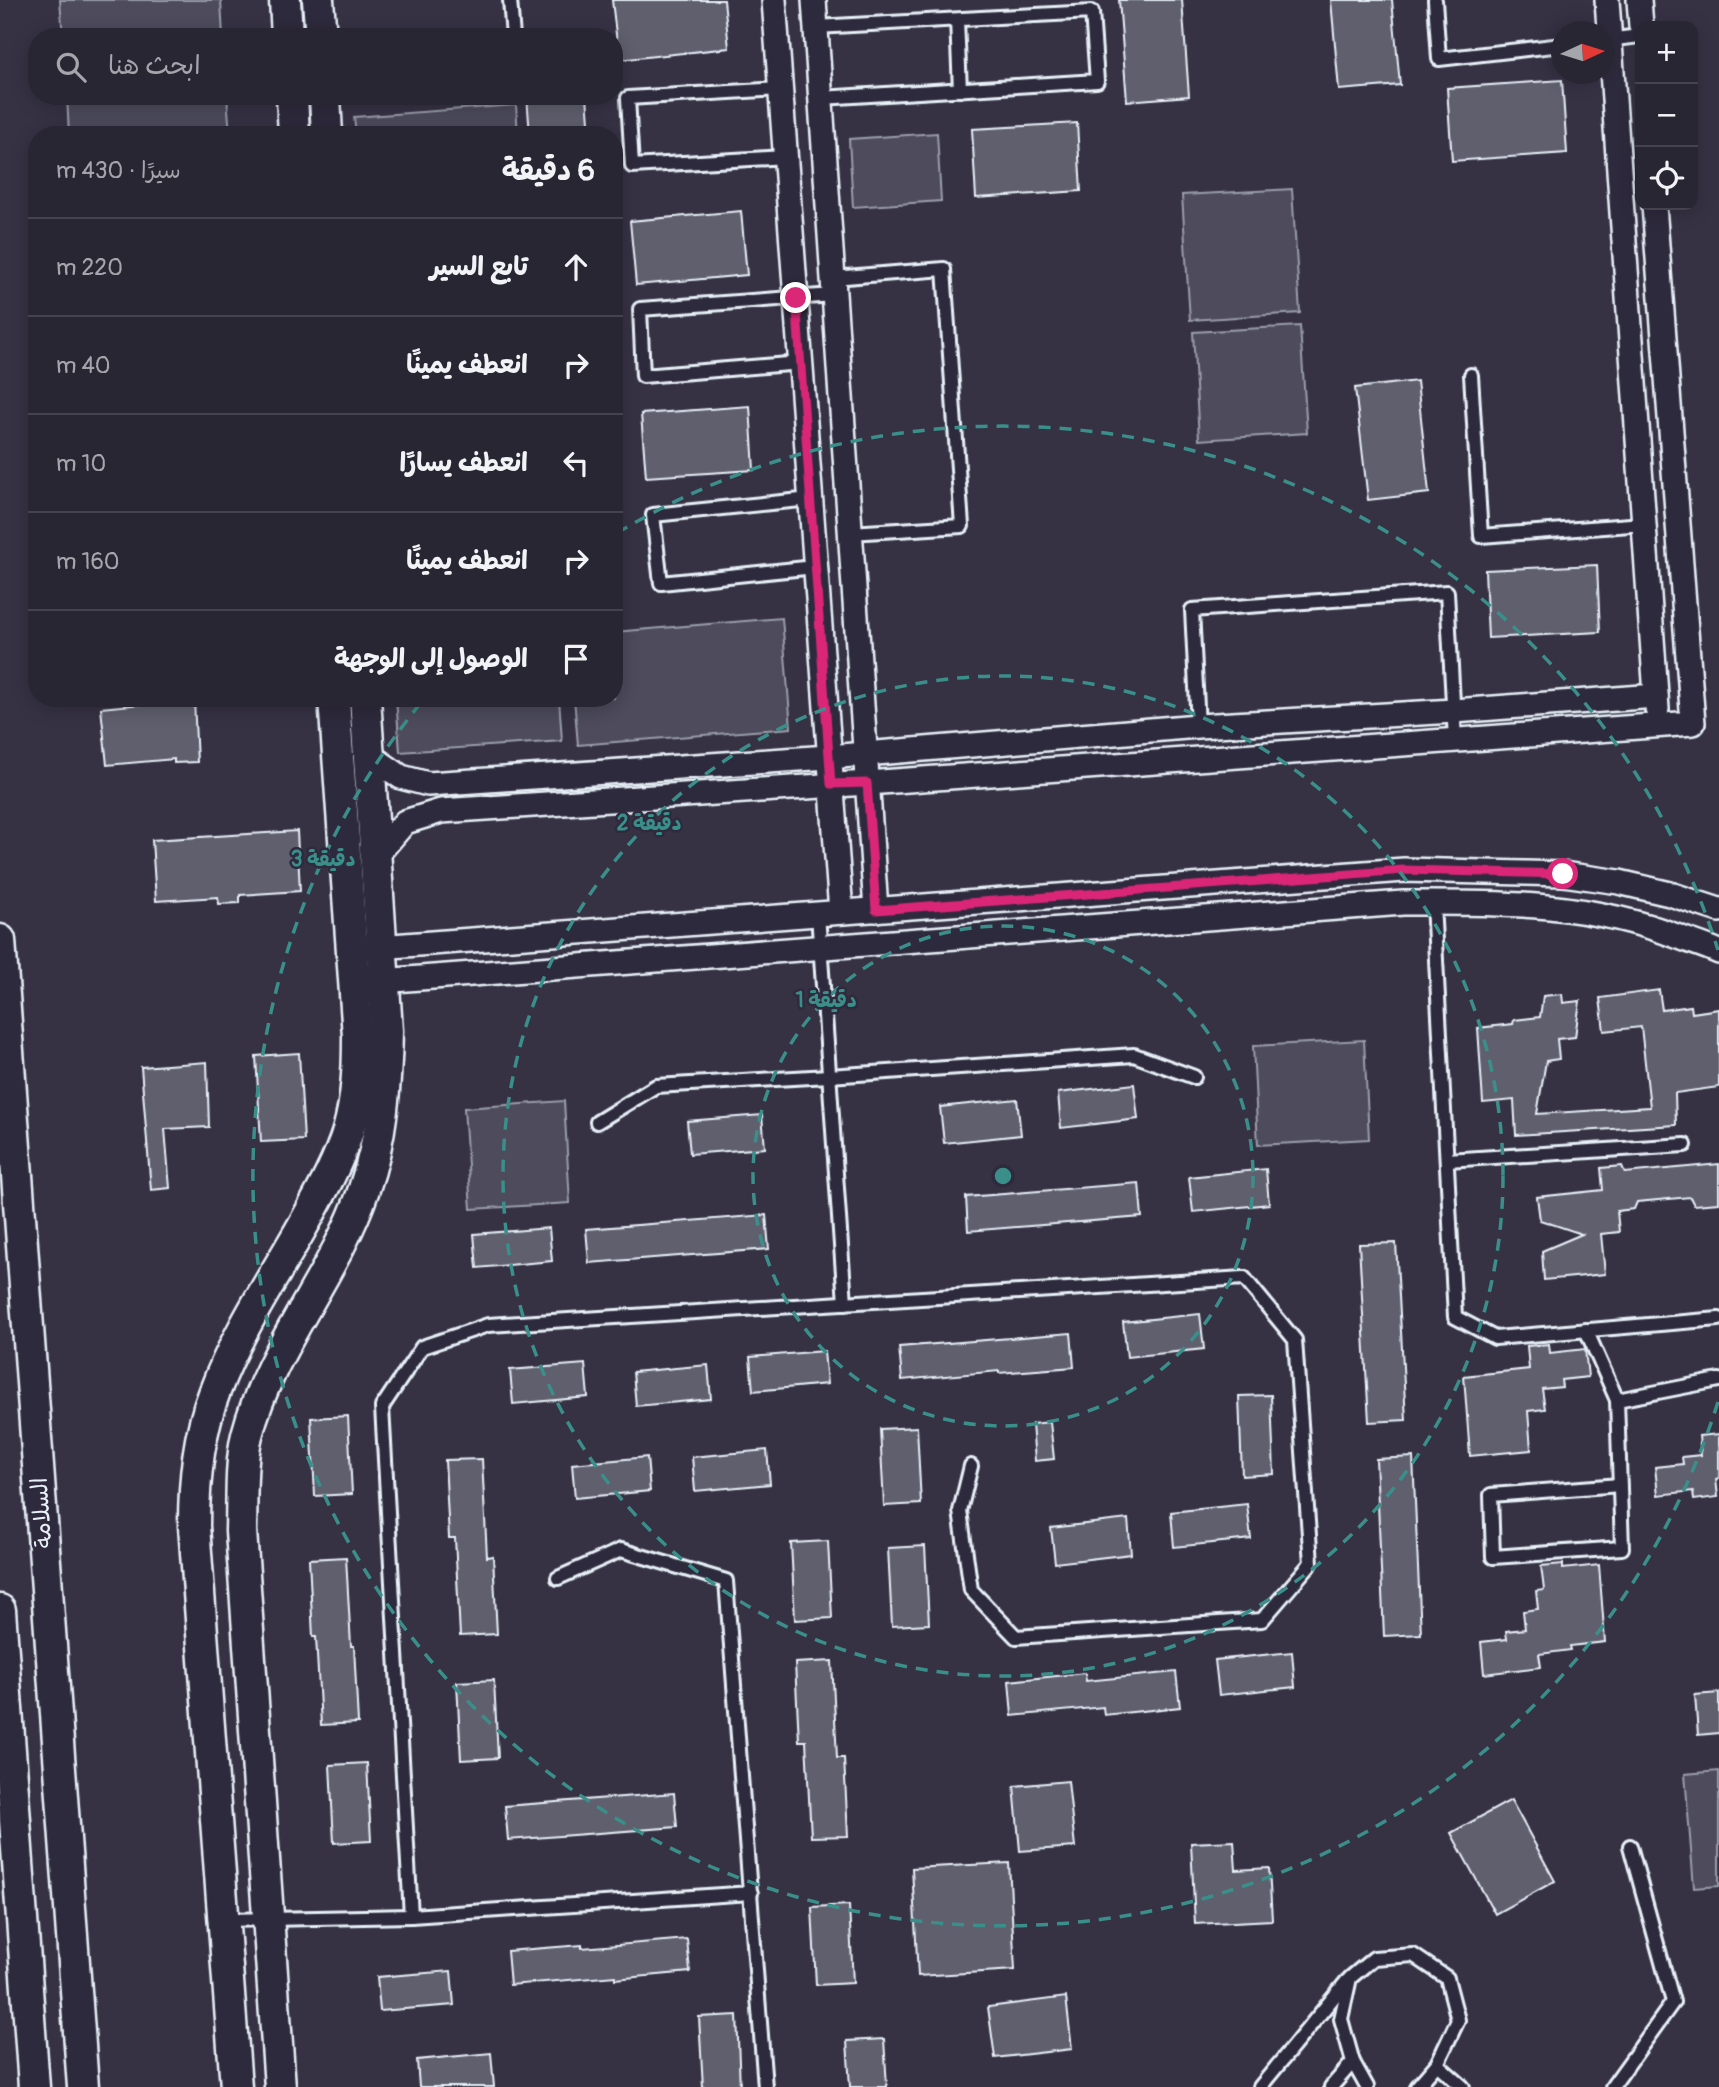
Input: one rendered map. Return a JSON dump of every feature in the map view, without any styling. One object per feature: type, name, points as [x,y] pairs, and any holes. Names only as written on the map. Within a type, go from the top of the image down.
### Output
[{"type":"street","points":[[285,0],[287,28]]},
{"type":"street","points":[[318,0],[320,28]]},
{"type":"street","points":[[775,0],[831,784],[829,913]]},
{"type":"street","points":[[814,0],[876,910]]},
{"type":"street","points":[[1607,0],[1607,21]]},
{"type":"street","points":[[1639,0],[1641,21]]},
{"type":"street","points":[[1610,84],[1658,726]]},
{"type":"street","points":[[292,105],[294,126]]},
{"type":"street","points":[[325,105],[327,126]]},
{"type":"street","points":[[375,857],[405,822],[441,811],[1693,723],[1654,210]]},
{"type":"street","points":[[368,754],[401,777],[428,785],[829,757],[1198,726],[1656,696]]},
{"type":"street","points":[[279,2087],[241,1531],[242,1483],[247,1437],[272,1368],[342,1244],[365,1188],[380,1126],[386,1074],[387,1031],[369,982],[352,949],[335,707]]},
{"type":"street","points":[[236,2087],[195,1540],[194,1483],[202,1434],[214,1392],[228,1358],[330,1177],[348,1130],[357,1080],[358,1036],[369,982],[381,947],[365,707]]},
{"type":"street","points":[[352,949],[1404,870],[1563,874],[1619,882],[1670,894],[1719,910]]},
{"type":"street","points":[[369,982],[1403,903],[1510,903],[1561,907],[1616,916],[1668,932],[1719,953]]},
{"type":"street","name":"السلامة","points":[[0,940],[83,2087]]},
{"type":"street","points":[[0,1610],[34,2087]]},
{"type":"lane","points":[[510,0],[512,28]]},
{"type":"lane","points":[[1435,0],[1439,59],[1551,46]]},
{"type":"lane","points":[[816,27],[1092,12],[1097,81],[821,98]]},
{"type":"lane","points":[[957,20],[960,90]]},
{"type":"lane","points":[[1614,39],[1635,37]]},
{"type":"lane","points":[[781,89],[628,98],[632,166],[786,157]]},
{"type":"lane","points":[[801,363],[643,376],[640,309],[796,298],[834,287],[944,269],[962,526],[850,533]]},
{"type":"lane","points":[[1471,375],[1481,536],[1644,524]]},
{"type":"lane","points":[[811,499],[653,515],[661,583],[816,567]]},
{"type":"lane","points":[[1198,726],[1192,610],[1447,592],[1455,740]]},
{"type":"lane","points":[[1433,903],[1455,1317],[1495,1338],[1719,1319]]},
{"type":"lane","points":[[829,913],[820,948],[845,1303]]},
{"type":"lane","points":[[597,1122],[656,1086],[1134,1055],[1194,1077]]},
{"type":"lane","points":[[1447,1160],[1685,1145]]},
{"type":"lane","points":[[411,1916],[382,1407],[422,1348],[488,1325],[1244,1278],[1295,1340],[1311,1563],[1262,1620],[1016,1637],[971,1590],[960,1511],[971,1466]]},
{"type":"lane","points":[[1586,1330],[1617,1400],[1620,1485],[1622,1548],[1493,1557],[1491,1495],[1620,1485]]},
{"type":"lane","points":[[1617,1400],[1719,1380]]},
{"type":"lane","points":[[558,1578],[621,1549],[726,1581],[765,2087]]},
{"type":"lane","points":[[1612,2087],[1674,2002],[1630,1846]]},
{"type":"lane","points":[[223,1920],[411,1916],[751,1893]]},
{"type":"lane","points":[[1260,2087],[1349,1978],[1374,1958],[1413,1955],[1447,1978],[1458,2020],[1437,2064],[1417,2087]]},
{"type":"lane","points":[[1349,1978],[1340,2019],[1353,2063],[1367,2087]]},
{"type":"lane","points":[[1331,2087],[1353,2063]]},
{"type":"lane","points":[[1437,2064],[1462,2087]]},
{"type":"shaded area","points":[[60,0],[221,0],[223,28],[62,28]]},
{"type":"shaded area","points":[[67,105],[228,105],[229,126],[69,126]]},
{"type":"shaded area","points":[[516,105],[517,126],[355,126],[354,117]]},
{"type":"shaded area","points":[[937,133],[941,201],[853,207],[849,139]]},
{"type":"shaded area","points":[[1292,189],[1300,313],[1190,320],[1182,195]]},
{"type":"shaded area","points":[[1300,326],[1307,433],[1199,440],[1193,332]]},
{"type":"shaded area","points":[[782,618],[791,728],[578,745],[575,707],[623,707],[623,631]]},
{"type":"shaded area","points":[[397,707],[560,707],[562,741],[400,752]]},
{"type":"shaded area","points":[[1364,1040],[1369,1139],[1258,1145],[1253,1046]]},
{"type":"shaded area","points":[[564,1101],[570,1203],[471,1209],[464,1108]]},
{"type":"shaded area","points":[[1719,1771],[1719,1886],[1694,1888],[1685,1774]]},
{"type":"building","points":[[612,0],[724,0],[729,48],[623,60],[623,28],[615,28]]},
{"type":"building","points":[[1119,0],[1182,0],[1189,96],[1127,101]]},
{"type":"building","points":[[1331,0],[1392,0],[1400,85],[1339,90]]},
{"type":"building","points":[[1551,81],[1551,84],[1562,84],[1567,153],[1452,161],[1447,88]]},
{"type":"building","points":[[528,105],[588,105],[589,126],[529,126]]},
{"type":"building","points":[[1077,123],[1081,191],[976,198],[972,129]]},
{"type":"building","points":[[741,211],[747,275],[636,285],[630,221]]},
{"type":"building","points":[[1417,381],[1429,493],[1368,500],[1355,388]]},
{"type":"building","points":[[750,406],[754,470],[646,477],[641,414]]},
{"type":"building","points":[[1597,565],[1600,632],[1488,638],[1485,570]]},
{"type":"building","points":[[194,707],[197,762],[174,763],[174,759],[107,765],[101,708]]},
{"type":"building","points":[[297,831],[300,891],[240,895],[240,903],[219,904],[218,897],[156,901],[152,840]]},
{"type":"building","points":[[1659,990],[1662,1010],[1691,1006],[1692,1013],[1719,1009],[1719,1087],[1675,1093],[1676,1125],[1516,1135],[1514,1100],[1483,1103],[1478,1028],[1513,1024],[1514,1020],[1540,1017],[1543,996],[1562,994],[1563,1003],[1580,1001],[1575,1037],[1557,1039],[1559,1059],[1546,1061],[1537,1114],[1650,1107],[1641,1027],[1604,1031],[1600,998]]},
{"type":"building","points":[[299,1053],[304,1140],[261,1142],[256,1056]]},
{"type":"building","points":[[207,1062],[209,1127],[165,1129],[170,1188],[151,1190],[141,1067]]},
{"type":"building","points":[[1134,1084],[1138,1119],[1061,1128],[1058,1093]]},
{"type":"building","points":[[1017,1099],[1021,1135],[944,1143],[940,1107]]},
{"type":"building","points":[[762,1115],[765,1148],[690,1154],[687,1121]]},
{"type":"building","points":[[1719,1164],[1719,1203],[1694,1205],[1690,1197],[1637,1202],[1634,1209],[1617,1211],[1619,1232],[1601,1234],[1605,1274],[1544,1280],[1542,1251],[1582,1234],[1540,1220],[1537,1197],[1603,1190],[1601,1168],[1622,1166],[1625,1173]]},
{"type":"building","points":[[1266,1169],[1269,1204],[1193,1212],[1189,1177]]},
{"type":"building","points":[[1139,1183],[1142,1217],[968,1231],[966,1197]]},
{"type":"building","points":[[766,1215],[769,1249],[589,1263],[586,1229]]},
{"type":"building","points":[[549,1228],[552,1261],[477,1268],[474,1234]]},
{"type":"building","points":[[1396,1243],[1406,1420],[1369,1422],[1359,1244]]},
{"type":"building","points":[[1200,1314],[1204,1349],[1127,1357],[1123,1322]]},
{"type":"building","points":[[1071,1333],[1074,1367],[902,1380],[899,1347]]},
{"type":"building","points":[[1549,1344],[1550,1353],[1585,1349],[1588,1377],[1561,1380],[1562,1387],[1542,1389],[1545,1409],[1528,1411],[1531,1450],[1470,1456],[1464,1376],[1529,1369],[1527,1346]]},
{"type":"building","points":[[824,1351],[827,1384],[753,1391],[750,1357]]},
{"type":"building","points":[[585,1364],[588,1397],[513,1404],[510,1370]]},
{"type":"building","points":[[708,1365],[711,1399],[636,1406],[633,1372]]},
{"type":"building","points":[[1271,1395],[1274,1474],[1242,1476],[1239,1396]]},
{"type":"building","points":[[348,1416],[352,1494],[315,1496],[311,1418]]},
{"type":"building","points":[[1050,1422],[1054,1459],[1035,1461],[1032,1424]]},
{"type":"building","points":[[917,1427],[921,1504],[884,1506],[880,1429]]},
{"type":"building","points":[[1719,1434],[1719,1478],[1716,1479],[1718,1497],[1694,1500],[1693,1491],[1658,1495],[1655,1467],[1683,1464],[1682,1457],[1701,1455],[1699,1436]]},
{"type":"building","points":[[767,1450],[770,1484],[695,1491],[692,1457]]},
{"type":"building","points":[[647,1457],[650,1491],[575,1498],[572,1464]]},
{"type":"building","points":[[1413,1457],[1421,1634],[1384,1636],[1376,1459]]},
{"type":"building","points":[[482,1459],[487,1557],[493,1556],[497,1634],[460,1636],[455,1538],[449,1538],[445,1460]]},
{"type":"building","points":[[1247,1504],[1251,1539],[1174,1547],[1171,1512]]},
{"type":"building","points":[[1128,1519],[1131,1554],[1055,1563],[1051,1528]]},
{"type":"building","points":[[828,1541],[832,1618],[795,1620],[791,1543]]},
{"type":"building","points":[[925,1546],[929,1624],[892,1626],[888,1548]]},
{"type":"building","points":[[346,1557],[358,1723],[321,1725],[309,1559]]},
{"type":"building","points":[[1563,1564],[1563,1569],[1599,1565],[1605,1642],[1570,1646],[1571,1650],[1539,1654],[1541,1667],[1484,1674],[1481,1642],[1507,1639],[1506,1631],[1525,1629],[1523,1611],[1538,1609],[1536,1591],[1544,1590],[1541,1566]]},
{"type":"building","points":[[1292,1652],[1295,1687],[1219,1695],[1215,1660]]},
{"type":"building","points":[[832,1661],[837,1758],[844,1758],[848,1836],[811,1837],[806,1741],[799,1741],[795,1663]]},
{"type":"building","points":[[1176,1672],[1180,1707],[1104,1715],[1103,1707],[1012,1716],[1009,1681],[1085,1673],[1086,1681]]},
{"type":"building","points":[[494,1680],[498,1758],[461,1760],[457,1682]]},
{"type":"building","points":[[1719,1693],[1719,1733],[1698,1735],[1695,1695]]},
{"type":"building","points":[[367,1763],[371,1841],[334,1843],[330,1765]]},
{"type":"building","points":[[1068,1781],[1075,1847],[1020,1851],[1014,1786]]},
{"type":"building","points":[[674,1793],[677,1827],[508,1840],[505,1806]]},
{"type":"building","points":[[1511,1800],[1555,1881],[1495,1914],[1451,1833]]},
{"type":"building","points":[[1234,1841],[1236,1870],[1269,1868],[1272,1920],[1195,1924],[1191,1843]]},
{"type":"building","points":[[1009,1863],[1015,1970],[918,1976],[912,1868]]},
{"type":"building","points":[[849,1905],[853,1983],[816,1985],[812,1907]]},
{"type":"building","points":[[687,1939],[690,1972],[510,1985],[507,1951]]},
{"type":"building","points":[[451,1971],[454,2005],[380,2011],[377,1977]]},
{"type":"building","points":[[1066,1997],[1072,2049],[995,2058],[988,2007]]},
{"type":"building","points":[[737,2015],[740,2087],[703,2087],[699,2017]]},
{"type":"building","points":[[884,2039],[887,2087],[850,2087],[847,2041]]},
{"type":"building","points":[[491,2053],[494,2087],[419,2087],[417,2060]]},
{"type":"route","points":[[796,298],[831,784],[867,783],[876,910],[1404,870],[1563,874]]}]
